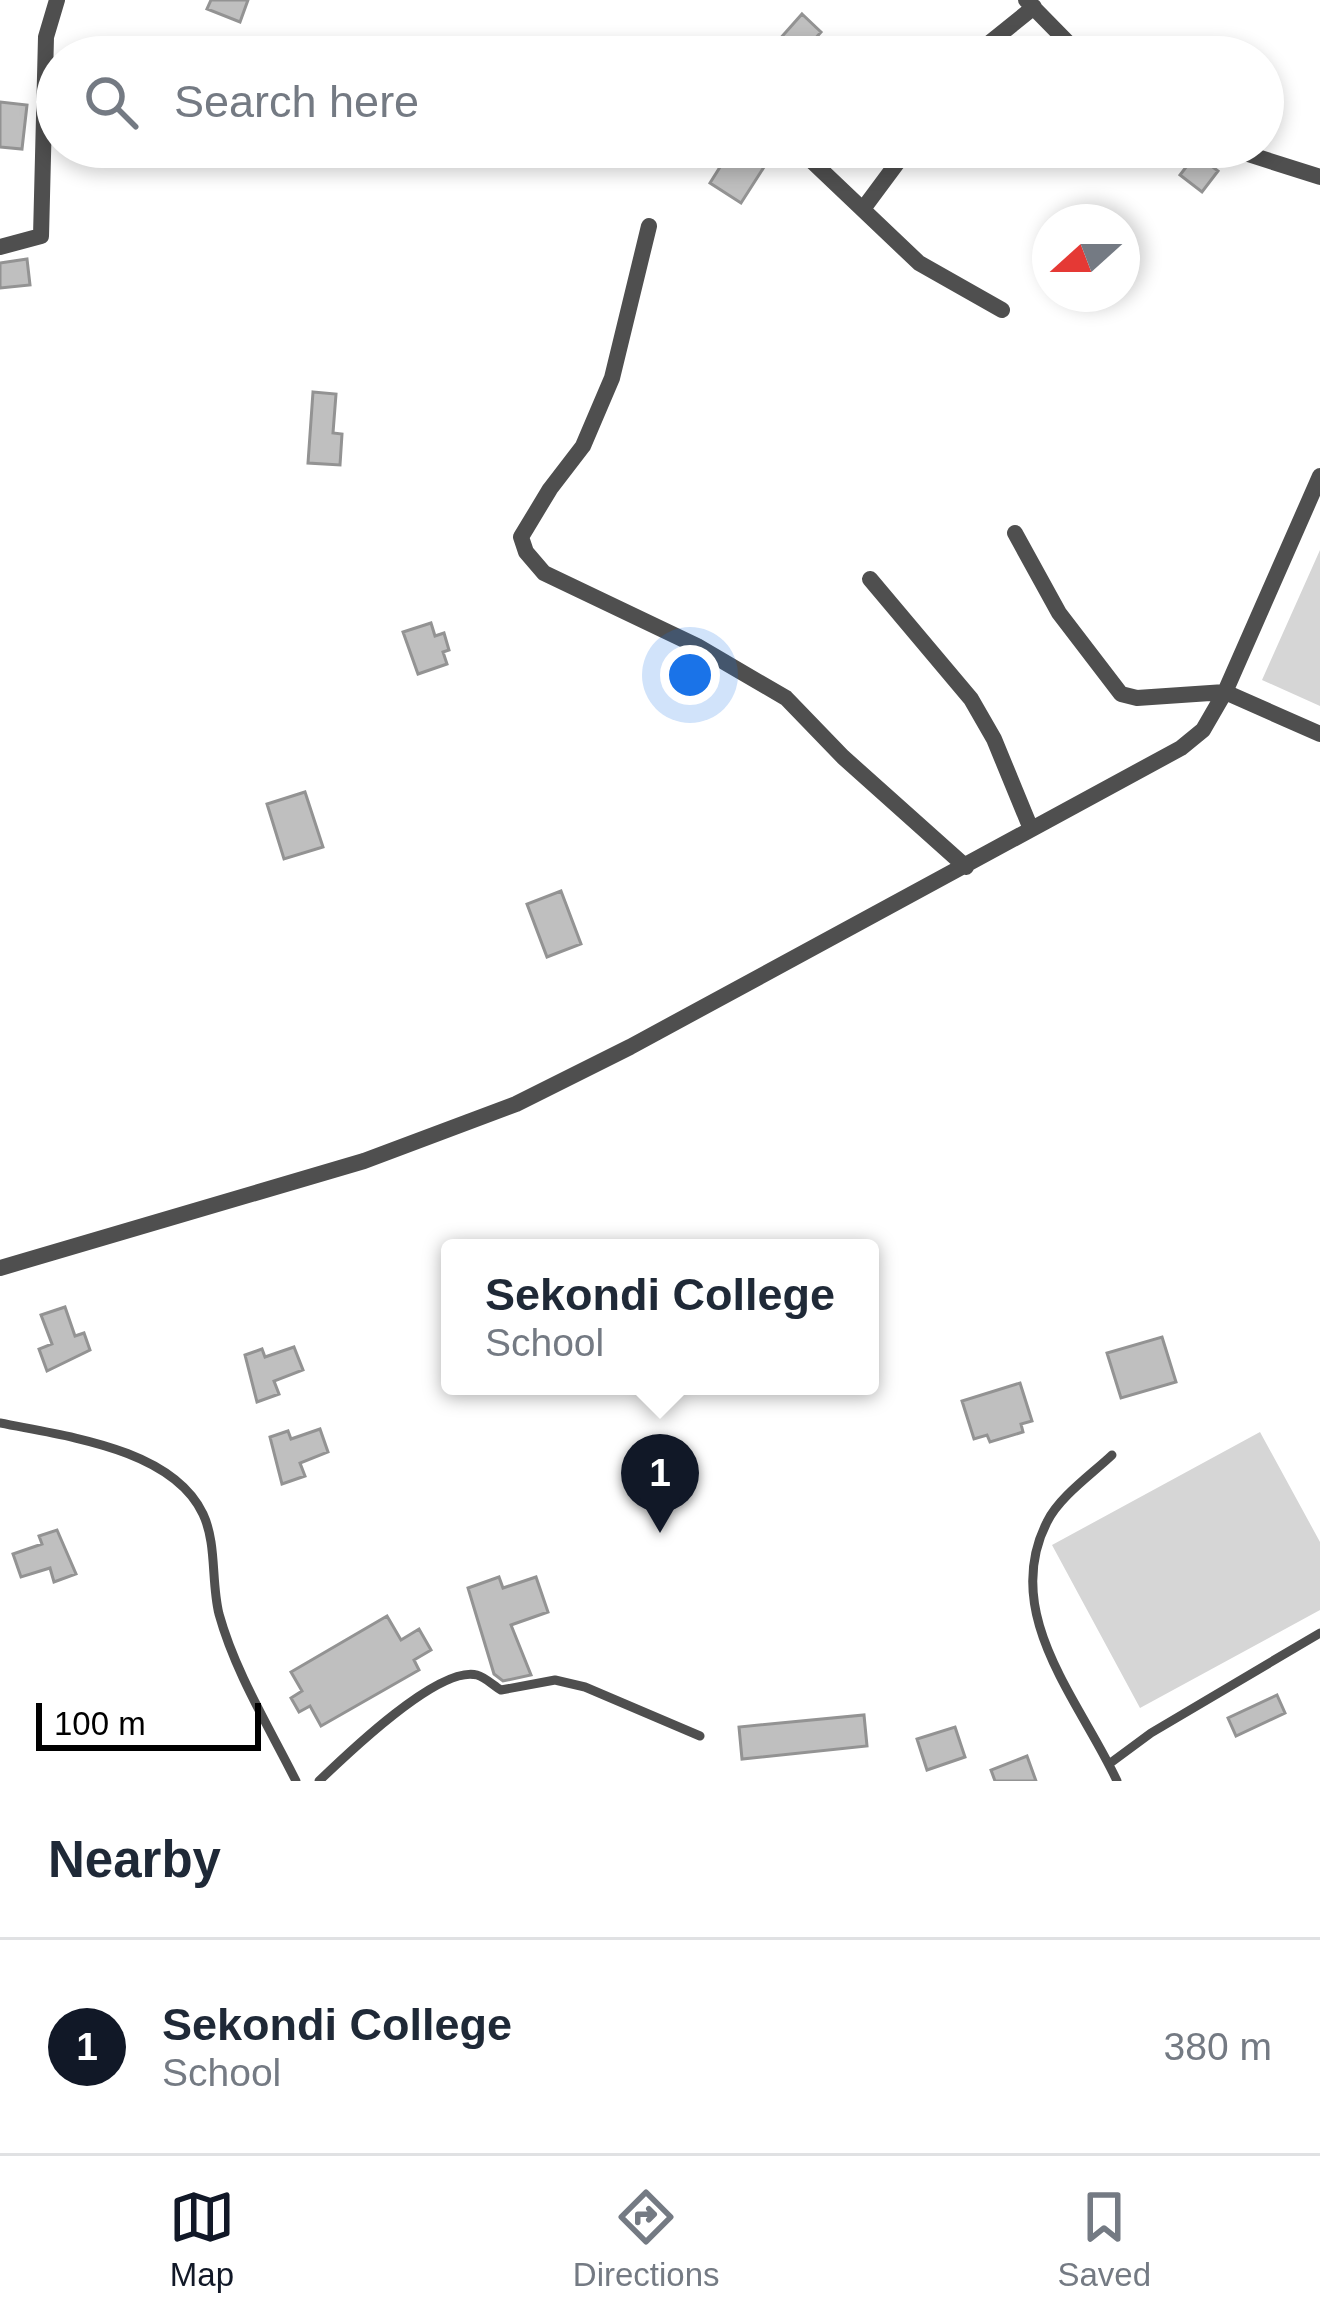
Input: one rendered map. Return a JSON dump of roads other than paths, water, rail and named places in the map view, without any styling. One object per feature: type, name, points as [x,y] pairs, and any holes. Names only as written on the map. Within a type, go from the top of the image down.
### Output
[{"type":"street","points":[[47,36],[57,0]]},
{"type":"street","points":[[995,36],[1030,3],[1062,36]]},
{"type":"street","points":[[1284,166],[1320,177]]},
{"type":"street","points":[[0,247],[41,236],[45,168]]},
{"type":"street","points":[[819,168],[920,263],[1002,310]]},
{"type":"street","points":[[863,209],[893,168]]},
{"type":"street","points":[[649,226],[612,378],[583,446],[521,537],[526,552],[544,573],[697,646],[786,698],[843,757],[966,867]]},
{"type":"street","points":[[0,1268],[364,1161],[516,1104],[1181,748],[1203,730],[1225,692],[1320,476]]},
{"type":"street","points":[[1016,533],[1059,613],[1121,694],[1137,698],[1225,692],[1320,734]]},
{"type":"street","points":[[870,579],[971,699],[994,739],[1031,829]]},
{"type":"lane","points":[[0,1423],[143,1459],[175,1478],[192,1497],[208,1530],[220,1616],[296,1781]]},
{"type":"lane","points":[[1112,1455],[1048,1518],[1030,1576],[1050,1660],[1117,1781]]},
{"type":"lane","points":[[1109,1764],[1150,1733],[1320,1633]]},
{"type":"lane","points":[[319,1781],[404,1707],[462,1675],[477,1675],[501,1690],[555,1680],[700,1736]]},
{"type":"place","name":"Sekondi College","points":[[660,1533]]}]
